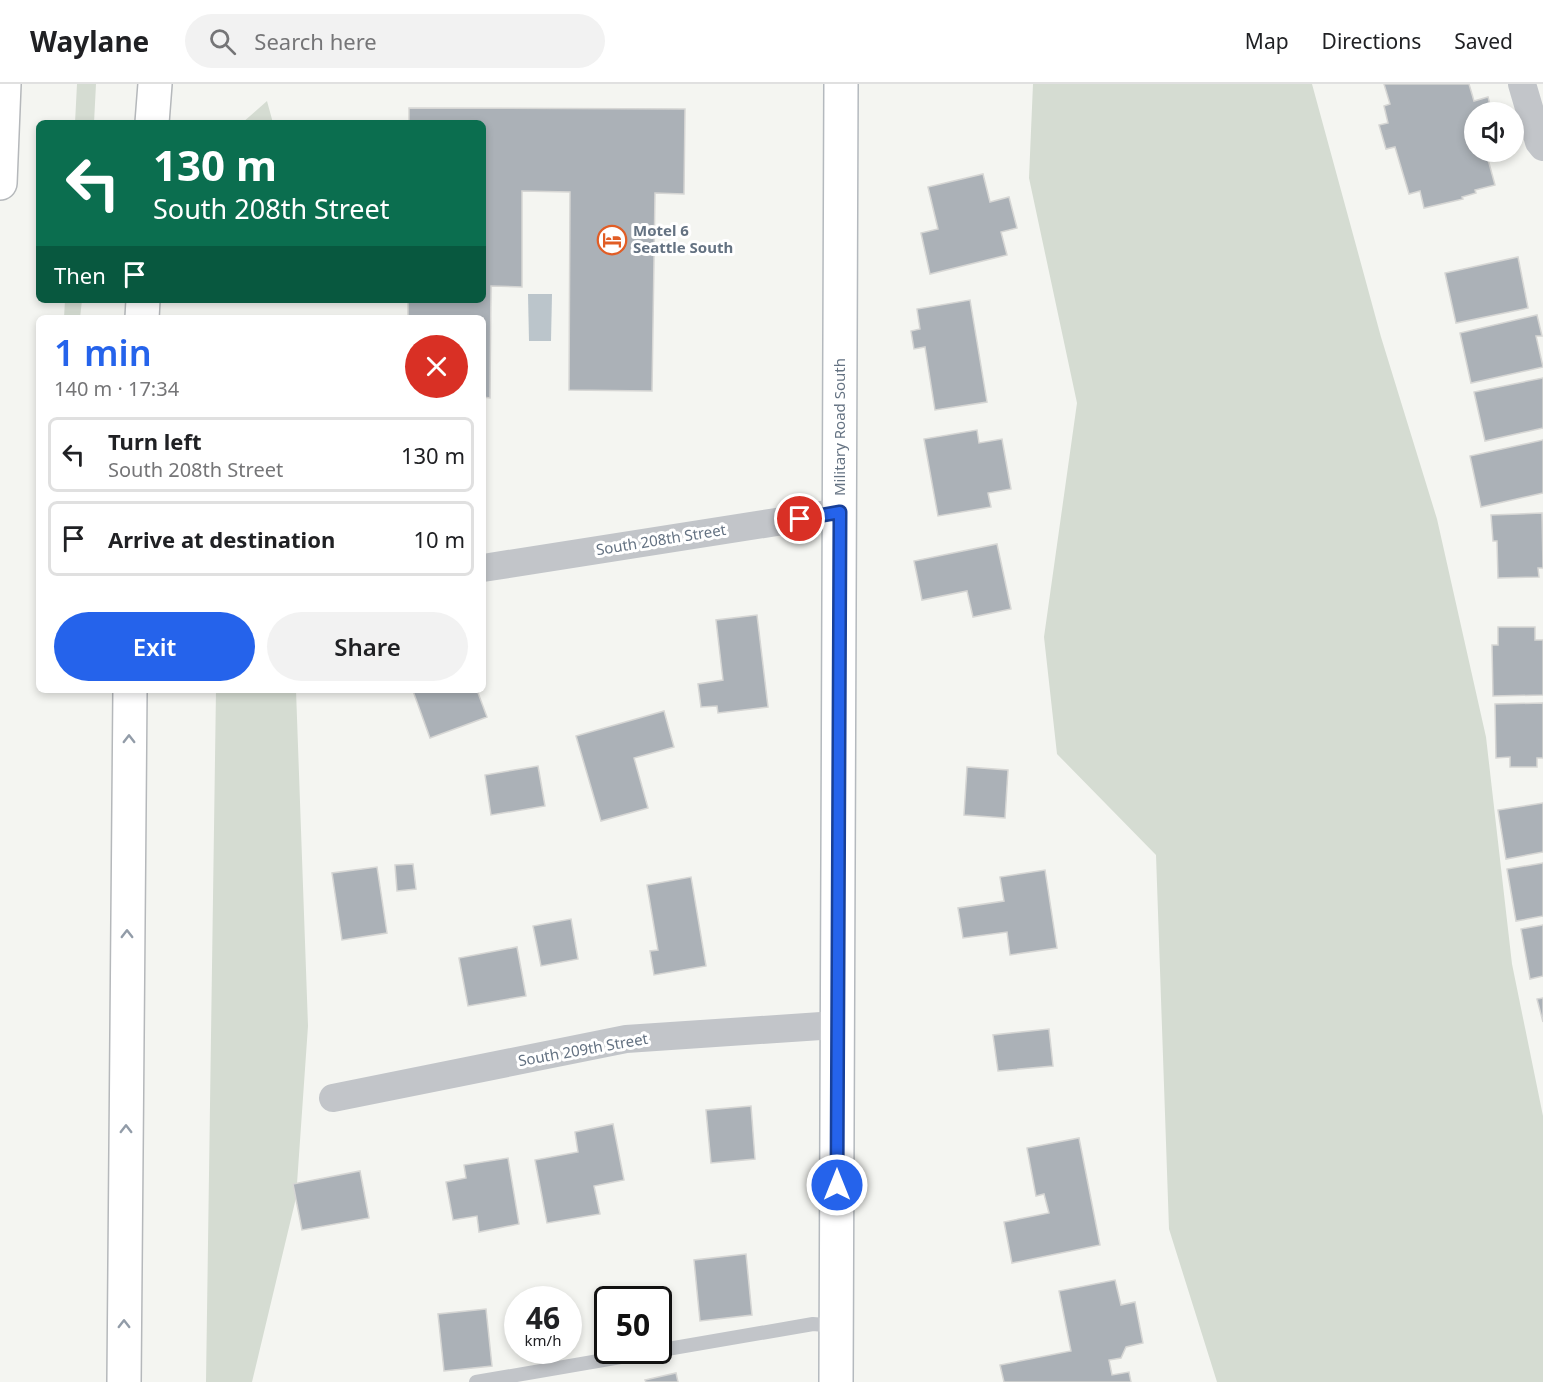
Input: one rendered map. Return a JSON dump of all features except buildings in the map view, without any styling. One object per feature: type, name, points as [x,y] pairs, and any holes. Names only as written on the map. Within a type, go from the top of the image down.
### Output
[{"type":"main road","points":[[0,183],[4,84]]},
{"type":"main road","points":[[153,120],[155,84]]},
{"type":"main road","points":[[153,120],[161,84]]},
{"type":"main road","name":"Military Road South","points":[[836,1382],[841,84]]},
{"type":"main road","points":[[123,1382],[130,693]]},
{"type":"street","points":[[1522,84],[1539,142],[1543,147]]},
{"type":"street","name":"South 208th Street","points":[[486,568],[840,512]]},
{"type":"street","name":"South 209th Street","points":[[333,1098],[626,1039],[836,1025]]},
{"type":"lane","points":[[476,1382],[813,1324],[836,1326]]},
{"type":"shaded area","points":[[77,84],[96,84],[94,120],[75,120]]},
{"type":"shaded area","points":[[1033,84],[1312,84],[1381,337],[1437,519],[1486,737],[1512,964],[1543,1116],[1543,1382],[1217,1382],[1169,1229],[1156,855],[1057,754],[1044,637],[1077,403],[1029,178]]},
{"type":"shaded area","points":[[267,101],[272,120],[245,120]]},
{"type":"shaded area","points":[[528,294],[552,294],[551,341],[529,341]]},
{"type":"shaded area","points":[[65,303],[82,303],[80,315],[64,315]]},
{"type":"shaded area","points":[[216,693],[296,693],[308,1026],[296,1198],[252,1382],[206,1382]]},
{"type":"place","name":"Motel 6 Seattle South","points":[[612,240]]},
{"type":"route","points":[[800,519],[840,512],[837,1185]]}]
